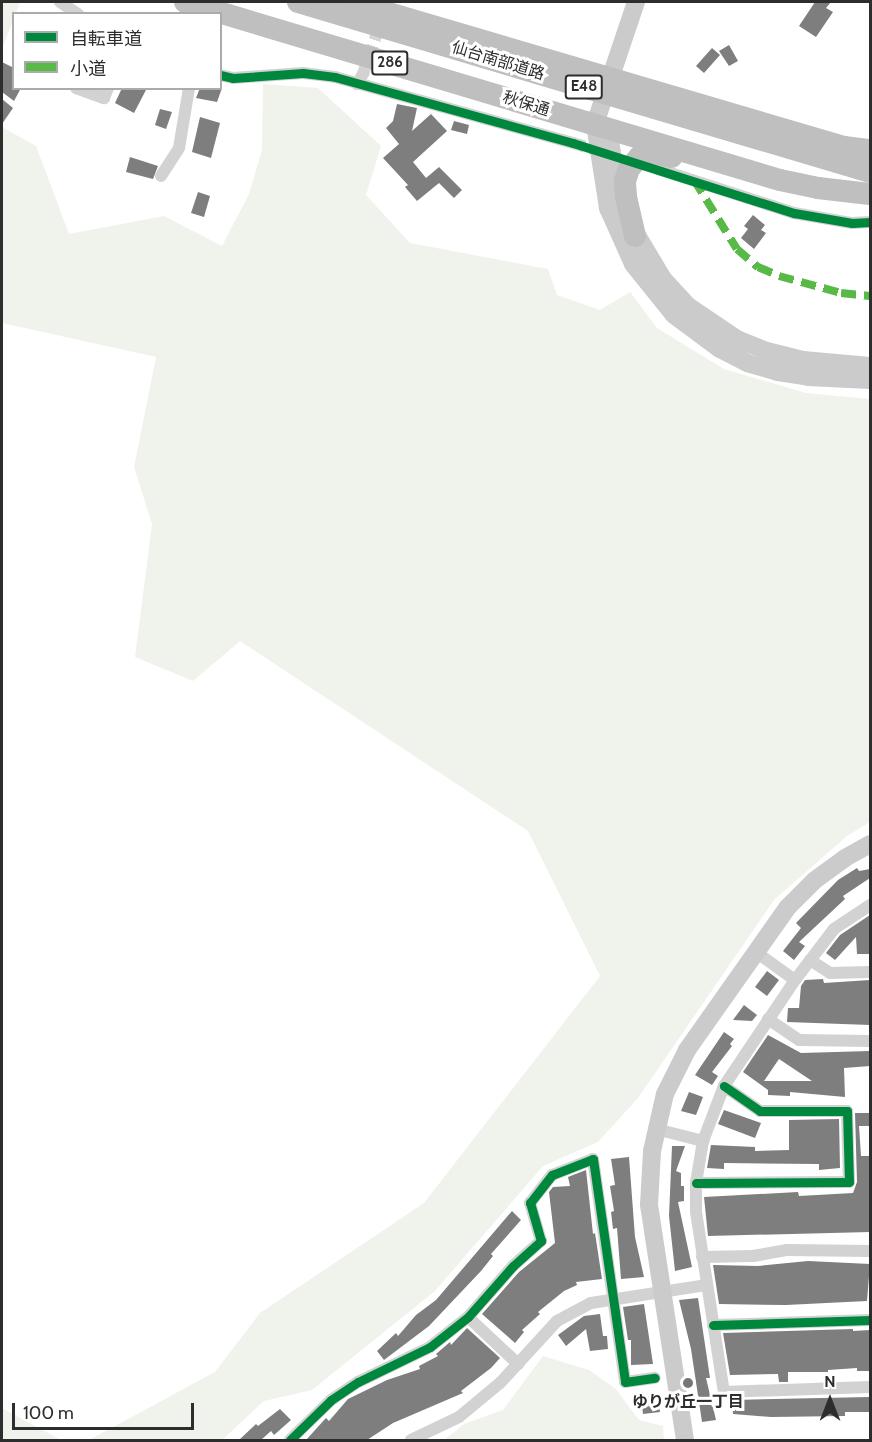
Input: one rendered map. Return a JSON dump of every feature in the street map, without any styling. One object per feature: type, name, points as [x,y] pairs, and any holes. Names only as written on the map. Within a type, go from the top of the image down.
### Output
[{"type":"highway","name":"秋保通","points":[[185,2],[219,12]]},
{"type":"highway","name":"仙台南部道路","points":[[298,2],[870,172]]},
{"type":"highway","points":[[351,2],[844,147],[870,150]]},
{"type":"highway","name":"秋保通","points":[[222,13],[765,175],[818,188],[870,194]]},
{"type":"highway","points":[[635,236],[626,197],[625,181],[629,169],[639,157],[653,153],[741,175],[765,175]]},
{"type":"street","points":[[60,2],[75,12]]},
{"type":"street","points":[[636,2],[611,77],[602,126],[608,208],[619,238],[633,264],[674,315],[720,349],[747,363],[778,372],[808,377],[870,380]]},
{"type":"street","points":[[222,75],[233,78],[303,73],[360,79],[573,143]]},
{"type":"street","points":[[82,90],[104,98],[107,90]]},
{"type":"street","points":[[161,176],[179,148],[189,90]]},
{"type":"street","points":[[602,126],[617,189],[635,236],[663,279],[688,306],[737,339],[767,351],[803,360],[870,366]]},
{"type":"street","points":[[658,169],[794,213],[852,223],[870,222]]},
{"type":"street","points":[[684,1434],[649,1205],[652,1151],[665,1094],[687,1050],[788,908],[815,880],[845,858],[870,844]]},
{"type":"street","points":[[870,905],[834,929],[795,980],[724,1086],[703,1141],[696,1183],[696,1212],[702,1257],[724,1392],[870,1387]]},
{"type":"street","points":[[756,952],[795,980]]},
{"type":"street","points":[[810,960],[830,973],[870,972]]},
{"type":"street","points":[[768,1019],[799,1040],[870,1041]]},
{"type":"street","points":[[696,1183],[849,1182],[847,1111],[760,1111],[724,1086]]},
{"type":"street","points":[[656,1129],[703,1141]]},
{"type":"street","points":[[290,1440],[331,1400],[358,1382],[430,1347],[468,1317],[513,1266],[541,1241],[530,1203],[552,1175],[593,1158],[625,1382],[655,1378]]},
{"type":"street","points":[[702,1257],[753,1256],[787,1250],[870,1251]]},
{"type":"street","points":[[411,1440],[459,1417],[500,1383],[557,1321],[591,1303],[706,1285]]},
{"type":"street","points":[[468,1317],[518,1364]]},
{"type":"street","points":[[713,1325],[870,1320]]},
{"type":"shaded area","points":[[2,2],[20,2],[16,12],[12,12],[12,23],[2,49]]},
{"type":"shaded area","points":[[263,84],[318,88],[381,146],[366,195],[410,243],[548,269],[557,295],[600,310],[630,292],[657,328],[724,369],[806,393],[870,399],[870,822],[847,836],[774,900],[638,1098],[598,1142],[543,1166],[435,1291],[312,1390],[264,1401],[222,1440],[89,1440],[215,1372],[260,1313],[424,1203],[600,976],[528,831],[240,641],[193,681],[135,657],[152,524],[134,467],[156,357],[2,323],[2,127],[36,146],[69,234],[164,216],[222,246],[249,194],[262,150]]},
{"type":"shaded area","points":[[543,1356],[589,1370],[616,1389],[639,1420],[663,1426],[664,1440],[444,1440],[464,1424],[503,1410]]},
{"type":"shaded area","points":[[2,1408],[61,1440],[2,1440]]},
{"type":"building","points":[[815,2],[831,2],[826,8],[833,12],[816,37],[799,26]]},
{"type":"building","points":[[729,45],[738,61],[729,66],[719,51]]},
{"type":"building","points":[[712,48],[720,55],[704,73],[696,66]]},
{"type":"building","points":[[2,62],[12,67],[12,90],[20,90],[14,101],[2,92]]},
{"type":"building","points":[[121,90],[146,90],[134,113],[115,103]]},
{"type":"building","points":[[199,90],[221,90],[217,102],[196,98]]},
{"type":"building","points":[[2,99],[13,108],[2,124]]},
{"type":"building","points":[[397,104],[417,108],[412,131],[431,114],[447,131],[413,162],[426,178],[439,167],[462,190],[454,198],[439,183],[417,201],[405,187],[408,185],[383,158],[399,144],[386,128],[393,121]]},
{"type":"building","points":[[160,109],[172,112],[166,129],[155,125]]},
{"type":"building","points":[[200,117],[220,123],[211,158],[192,152]]},
{"type":"building","points":[[454,121],[469,125],[467,134],[451,130]]},
{"type":"building","points":[[130,157],[158,166],[153,179],[126,172]]},
{"type":"building","points":[[198,192],[210,196],[204,217],[191,213]]},
{"type":"building","points":[[753,215],[765,225],[761,230],[766,233],[754,249],[741,238],[748,229],[744,226]]},
{"type":"building","points":[[857,868],[859,871],[870,869],[870,878],[843,896],[845,899],[799,942],[805,946],[794,960],[783,951],[801,928],[796,923],[838,880]]},
{"type":"building","points":[[870,915],[870,954],[857,954],[856,937],[835,960],[826,953],[840,935]]},
{"type":"building","points":[[767,971],[779,980],[767,996],[755,987]]},
{"type":"building","points":[[823,979],[824,983],[870,980],[870,1025],[787,1022],[788,1008],[799,1008],[801,986],[805,980]]},
{"type":"building","points":[[744,1005],[757,1015],[752,1021],[733,1020]]},
{"type":"building","points":[[724,1032],[734,1039],[730,1044],[732,1046],[712,1072],[718,1076],[712,1085],[695,1075]]},
{"type":"building","points":[[768,1035],[801,1053],[870,1051],[870,1066],[844,1068],[845,1097],[790,1092],[790,1096],[768,1095],[768,1090],[743,1072]],"holes":[[[779,1059],[812,1081],[764,1081]]]},
{"type":"building","points":[[689,1092],[703,1097],[696,1115],[681,1111]]},
{"type":"building","points":[[724,1110],[761,1123],[755,1138],[718,1124]]},
{"type":"building","points":[[855,1113],[869,1113],[869,1126],[859,1126],[861,1156],[870,1156],[870,1232],[708,1236],[704,1197],[798,1192],[799,1196],[853,1193],[857,1182]]},
{"type":"building","points":[[839,1119],[840,1168],[819,1170],[819,1164],[724,1163],[724,1169],[707,1168],[711,1145],[755,1147],[755,1151],[789,1150],[789,1120]]},
{"type":"building","points":[[672,1146],[685,1146],[676,1171],[681,1173],[681,1186],[684,1186],[684,1201],[678,1202],[692,1267],[675,1271],[669,1216]]},
{"type":"building","points":[[629,1157],[635,1237],[644,1277],[621,1279],[617,1228],[613,1229],[611,1212],[614,1211],[610,1186],[615,1185],[611,1159]]},
{"type":"building","points":[[586,1170],[593,1234],[595,1233],[602,1279],[576,1282],[577,1285],[564,1291],[538,1312],[540,1314],[522,1330],[524,1332],[515,1343],[482,1314],[519,1272],[555,1243],[549,1192],[553,1187],[570,1186],[568,1177]]},
{"type":"building","points":[[512,1211],[521,1220],[491,1254],[493,1256],[481,1271],[429,1326],[384,1360],[377,1351],[396,1333],[398,1336],[416,1315],[436,1300]]},
{"type":"building","points":[[808,1261],[870,1264],[867,1301],[786,1305],[719,1304],[713,1265],[758,1266]]},
{"type":"building","points":[[698,1298],[710,1378],[706,1378],[716,1420],[702,1422],[691,1349],[679,1300]]},
{"type":"building","points":[[644,1304],[653,1364],[631,1365],[631,1340],[628,1340],[623,1307]]},
{"type":"building","points":[[600,1314],[603,1336],[607,1336],[608,1349],[590,1351],[586,1329],[566,1346],[558,1335],[584,1316]]},
{"type":"building","points":[[467,1328],[500,1358],[491,1368],[461,1391],[463,1393],[393,1423],[367,1440],[306,1440],[326,1418],[329,1421],[348,1399],[387,1380],[420,1369],[419,1366],[438,1356],[436,1354],[450,1342],[451,1345]]},
{"type":"building","points":[[853,1329],[853,1331],[870,1330],[870,1371],[857,1371],[857,1368],[828,1370],[828,1372],[788,1372],[788,1382],[779,1382],[778,1374],[730,1375],[723,1333]]},
{"type":"building","points":[[657,1394],[660,1412],[643,1414],[641,1398]]},
{"type":"building","points":[[870,1397],[870,1412],[845,1412],[845,1416],[771,1417],[733,1414],[732,1400]]},
{"type":"building","points":[[280,1409],[291,1420],[274,1435],[271,1431],[261,1440],[239,1440],[256,1424],[258,1426]]},
{"type":"tunnel","points":[[363,74],[380,24]]},
{"type":"tunnel","points":[[573,143],[605,153]]},
{"type":"marked path","points":[[694,180],[737,249],[758,267],[779,276],[841,293],[870,296]]},
{"type":"cycle path","points":[[222,75],[233,78],[303,73],[335,77],[573,143],[794,213],[852,223],[870,222]]},
{"type":"cycle path","points":[[696,1183],[849,1182],[847,1111],[760,1111],[724,1086]]},
{"type":"cycle path","points":[[290,1440],[331,1400],[358,1382],[430,1347],[468,1317],[513,1266],[541,1241],[530,1203],[552,1175],[593,1159],[625,1382],[655,1378]]},
{"type":"cycle path","points":[[713,1325],[870,1320]]},
{"type":"place","name":"ゆりが丘一丁目","points":[[688,1383]]}]
